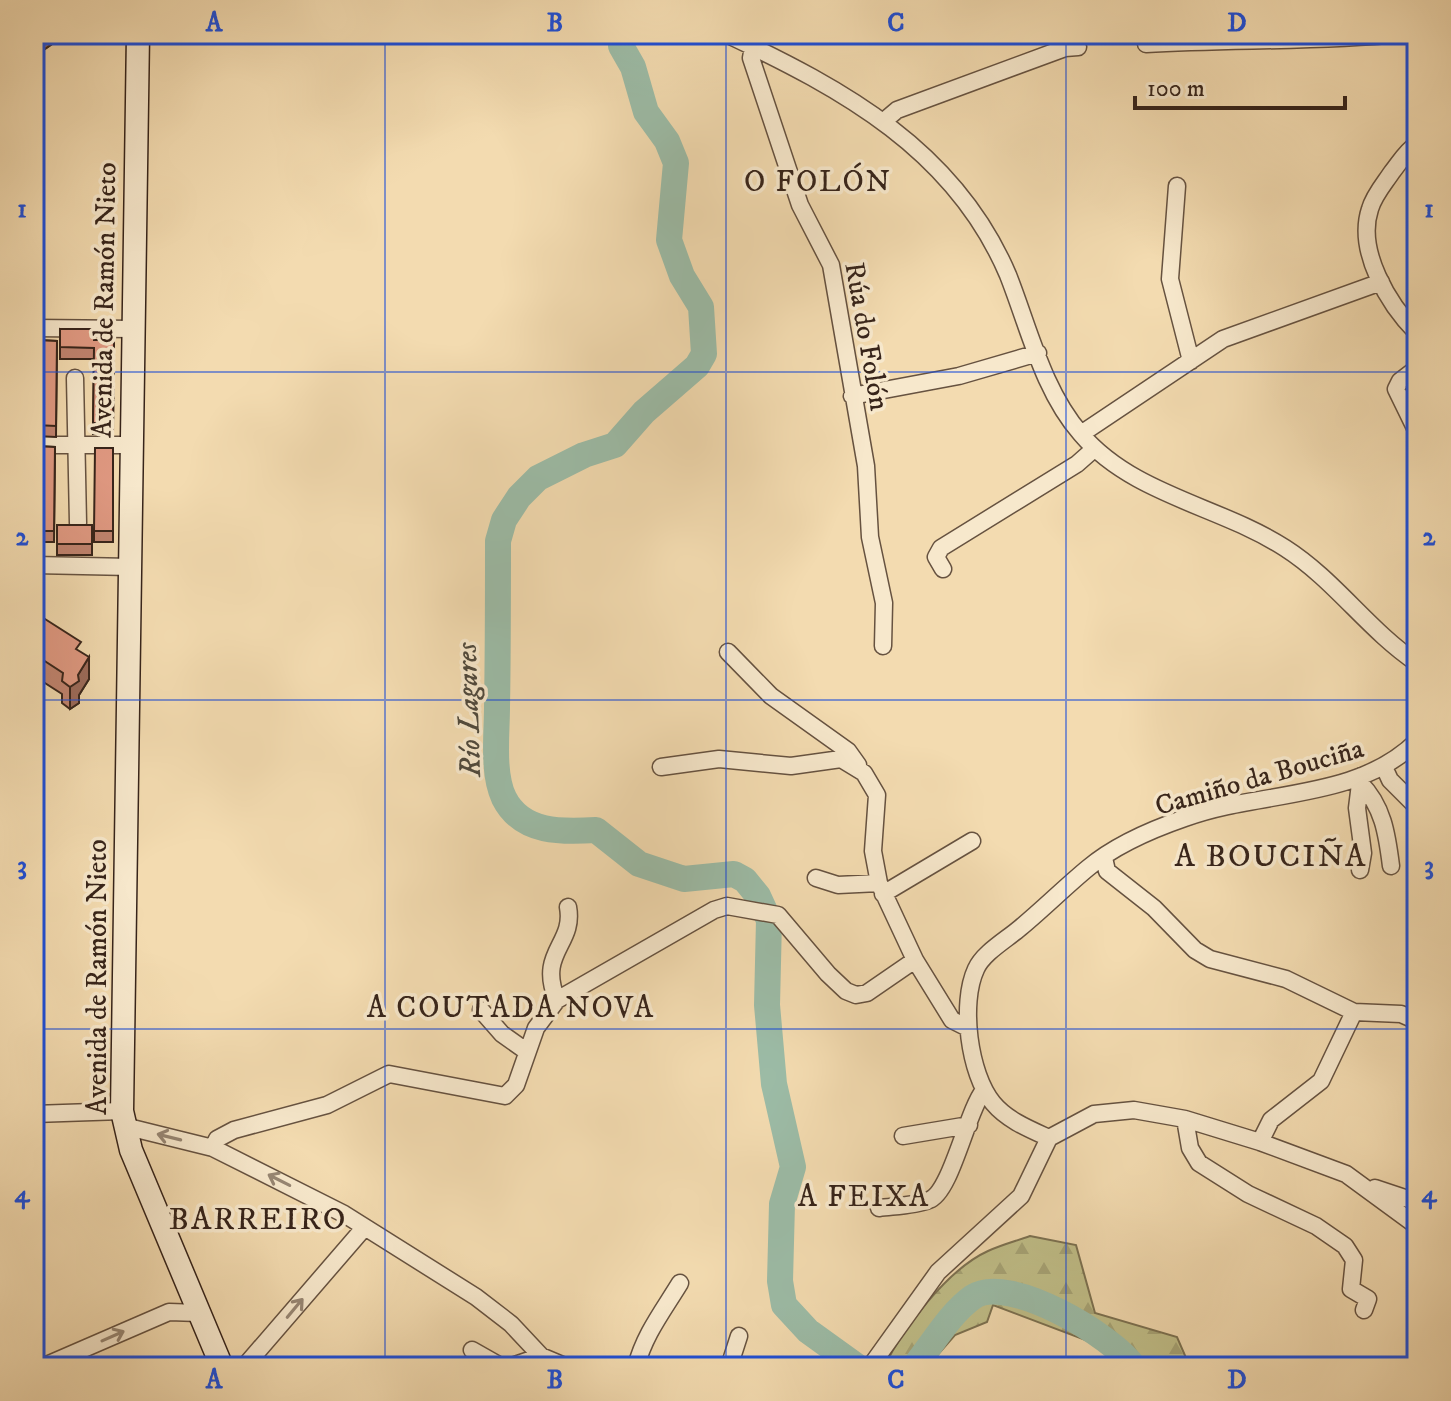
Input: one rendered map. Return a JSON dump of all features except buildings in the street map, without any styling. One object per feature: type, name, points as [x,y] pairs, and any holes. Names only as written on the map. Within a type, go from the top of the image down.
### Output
[{"type":"main road","name":"Avenida de Ramón Nieto","points":[[138,34],[123,1119],[222,1367]]},
{"type":"street","points":[[727,34],[884,121],[931,160],[963,195],[989,235],[1066,415],[1094,449],[1124,473],[1216,511],[1285,548],[1321,573],[1384,636],[1417,663]]},
{"type":"street","points":[[1146,44],[1232,39],[1343,39],[1399,34]]},
{"type":"street","name":"Rúa do Folón","points":[[753,47],[751,58],[796,194],[831,265],[866,466],[870,537],[884,603],[883,646]]},
{"type":"street","points":[[884,121],[897,110],[1065,48],[1078,47]]},
{"type":"street","points":[[1417,144],[1409,149],[1376,194],[1368,212],[1369,246],[1381,282],[1394,307],[1417,333]]},
{"type":"street","points":[[1177,186],[1170,279],[1191,361]]},
{"type":"street","points":[[1081,434],[1223,339],[1381,282]]},
{"type":"street","points":[[34,328],[133,329]]},
{"type":"street","points":[[852,396],[959,376],[1038,353]]},
{"type":"street","points":[[1417,368],[1400,381],[1396,389],[1417,432]]},
{"type":"street","points":[[75,378],[78,523]]},
{"type":"street","points":[[34,445],[131,445]]},
{"type":"street","points":[[943,569],[936,557],[941,548],[1077,464],[1094,449]]},
{"type":"street","points":[[34,565],[131,567]]},
{"type":"street","points":[[728,652],[771,696],[848,751],[864,773],[877,795],[873,851],[881,888],[915,960],[952,1020],[968,1028]]},
{"type":"street","name":"Camiño da Bouciña","points":[[1049,1138],[1007,1116],[984,1090],[968,1028],[972,984],[982,960],[1104,858],[1186,817],[1360,780],[1384,767],[1417,741]]},
{"type":"street","points":[[661,767],[719,759],[791,766],[841,759],[864,773]]},
{"type":"street","points":[[1384,767],[1390,780],[1417,807]]},
{"type":"street","points":[[1360,780],[1378,806],[1391,866]]},
{"type":"street","points":[[1360,780],[1357,808],[1363,853],[1360,870]]},
{"type":"street","points":[[816,878],[838,885],[881,888],[972,841]]},
{"type":"street","points":[[1104,858],[1107,871],[1154,908],[1195,950],[1210,959],[1286,979],[1354,1012],[1401,1014],[1417,1021]]},
{"type":"street","points":[[213,1148],[217,1139],[234,1130],[316,1109],[389,1074],[505,1096],[516,1085],[536,1028],[557,1000],[714,910],[727,906],[747,907],[778,915],[828,974],[856,995],[867,993],[915,960]]},
{"type":"street","points":[[557,1000],[549,980],[550,966],[570,920],[568,907]]},
{"type":"street","points":[[481,1010],[502,1034],[526,1051]]},
{"type":"street","points":[[1260,1142],[1271,1120],[1321,1081],[1354,1012]]},
{"type":"street","points":[[879,1208],[930,1200],[939,1193],[969,1125],[976,1100],[984,1090]]},
{"type":"street","points":[[872,1364],[938,1272],[1021,1196],[1049,1138],[1094,1114],[1112,1110],[1185,1119],[1260,1142],[1346,1174],[1417,1226]]},
{"type":"street","points":[[34,1114],[123,1119],[213,1148],[386,1237],[511,1324],[539,1362]]},
{"type":"street","points":[[1185,1119],[1190,1148],[1199,1163],[1248,1194],[1316,1226],[1345,1246],[1354,1260],[1351,1289],[1368,1299],[1364,1310]]},
{"type":"street","points":[[903,1136],[969,1125]]},
{"type":"street","points":[[1369,1188],[1382,1188],[1417,1202]]},
{"type":"street","points":[[244,1367],[364,1228]]},
{"type":"street","points":[[636,1367],[646,1333],[659,1321],[680,1283]]},
{"type":"street","points":[[42,1367],[169,1312],[199,1313]]},
{"type":"street","points":[[729,1367],[739,1336]]},
{"type":"street","points":[[472,1350],[502,1367]]},
{"type":"street","points":[[509,1367],[539,1362],[567,1367]]},
{"type":"green space","points":[[1030,1236],[1076,1245],[1095,1313],[1177,1337],[1190,1367],[1142,1367],[1141,1361],[993,1305],[987,1322],[955,1335],[927,1367],[884,1367],[928,1301],[958,1271],[988,1251]]},
{"type":"waterway","name":"Río Lagares","points":[[625,34],[621,46],[633,67],[646,112],[667,141],[676,163],[669,240],[682,276],[701,307],[704,354],[697,366],[644,412],[615,445],[584,455],[538,478],[519,497],[504,520],[498,541],[498,777],[504,798],[512,810],[532,824],[557,830],[596,830],[639,864],[684,879],[734,874],[745,880],[758,896],[769,920],[767,1005],[774,1084],[793,1167],[782,1204],[780,1281],[784,1305],[808,1331],[858,1367]]},
{"type":"waterway","name":"Río Lagares","points":[[914,1367],[957,1312],[973,1297],[989,1292],[1010,1293],[1059,1311],[1105,1340],[1134,1367]]},
{"type":"district","name":"O FOLÓN","points":[[818,181]]},
{"type":"district","name":"A BOUCIÑA","points":[[1271,855]]},
{"type":"district","name":"A COUTADA NOVA","points":[[511,1007]]},
{"type":"district","name":"A FEIXA","points":[[864,1196]]},
{"type":"district","name":"BARREIRO","points":[[258,1218]]}]
